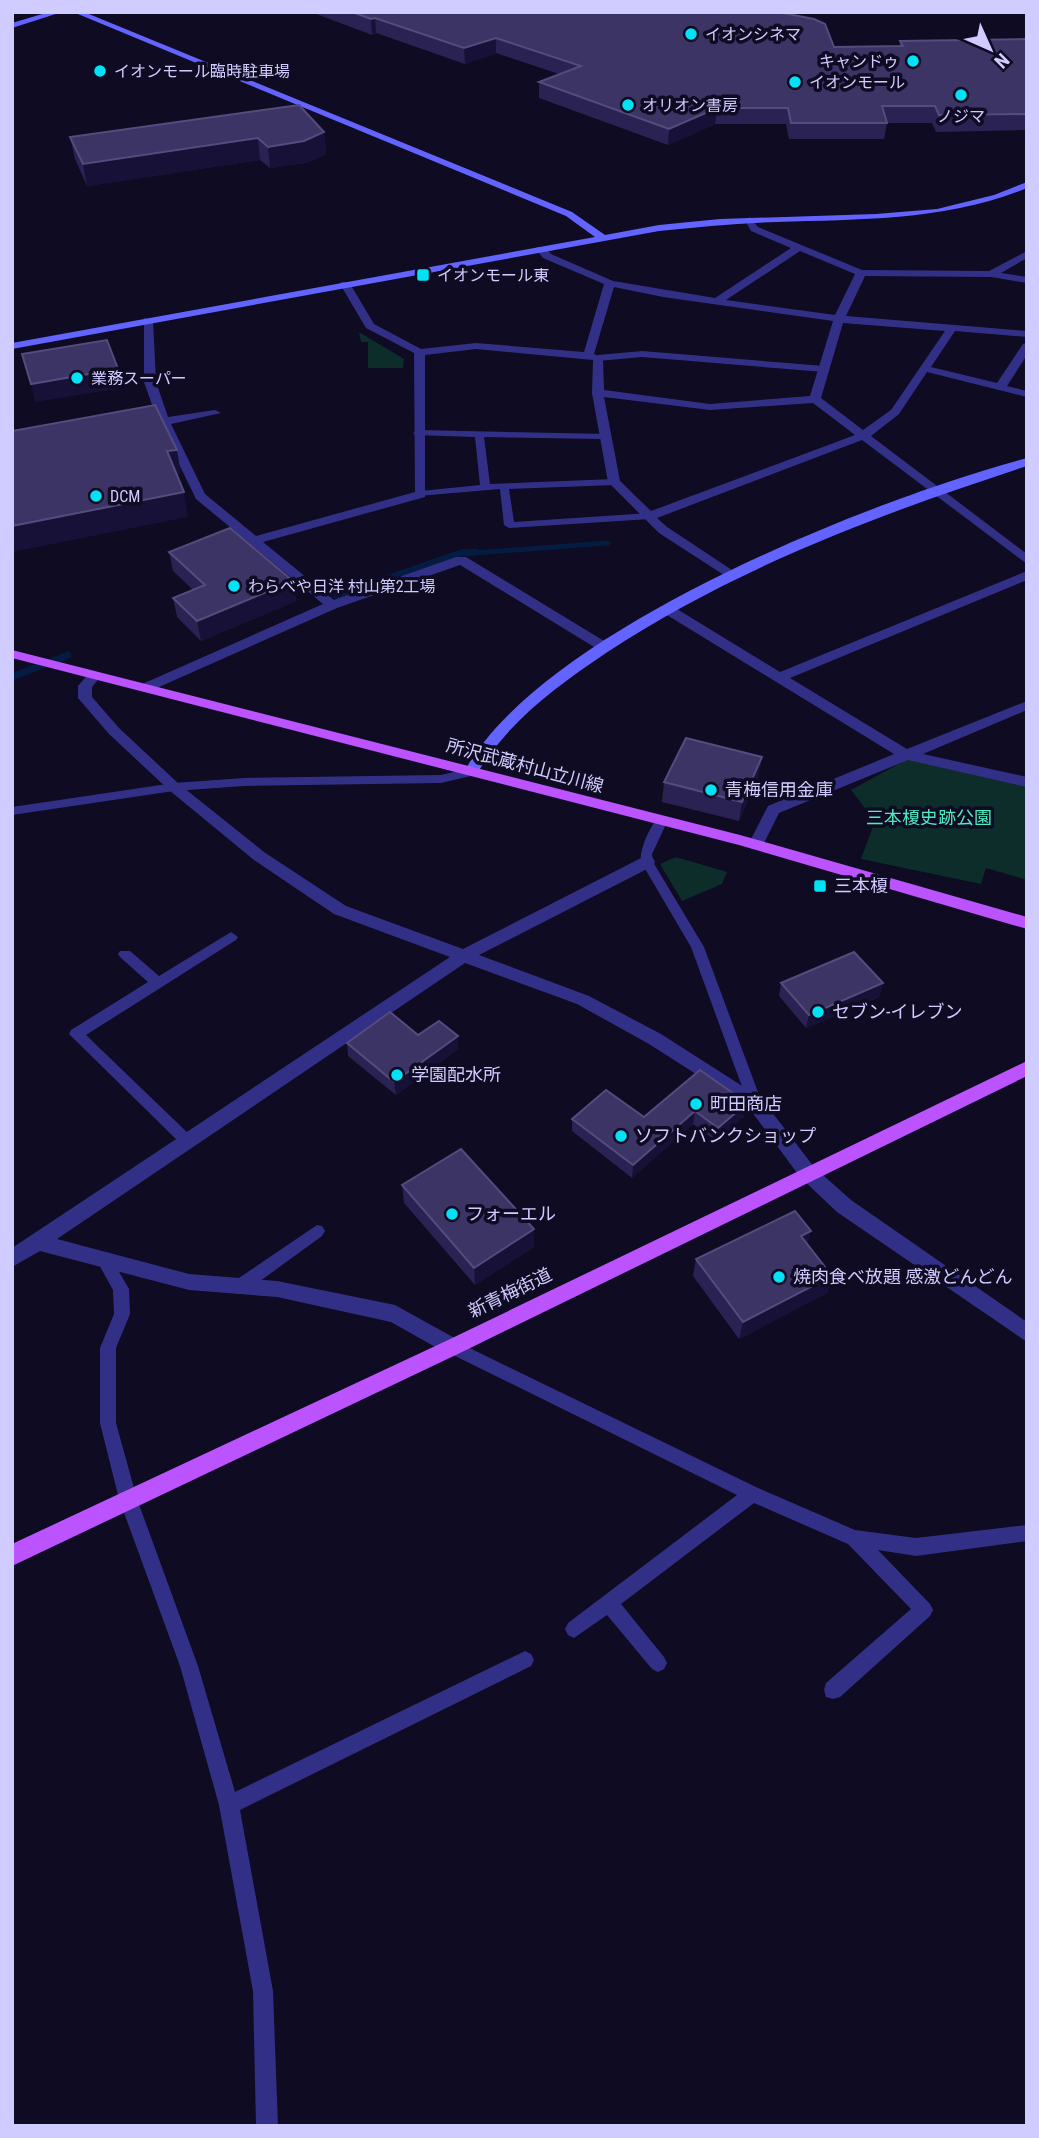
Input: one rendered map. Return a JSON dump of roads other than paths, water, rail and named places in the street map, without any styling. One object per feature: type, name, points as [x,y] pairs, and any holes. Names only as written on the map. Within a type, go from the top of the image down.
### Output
[{"type":"main road","name":"所沢武蔵村山立川線","points":[[12,653],[756,845],[1027,923]]},
{"type":"main road","name":"新青梅街道","points":[[12,1555],[453,1347],[807,1172],[1027,1068]]},
{"type":"street","points":[[12,26],[58,12]]},
{"type":"street","points":[[77,12],[569,214],[603,238]]},
{"type":"street","points":[[12,346],[659,228],[750,220],[861,220],[930,215],[968,208],[1027,185]]},
{"type":"street","points":[[750,220],[754,229],[861,273],[991,274],[1027,280]]},
{"type":"street","points":[[716,302],[798,248]]},
{"type":"street","points":[[541,249],[547,256],[610,283],[716,302],[839,319],[1027,334]]},
{"type":"street","points":[[991,274],[1027,254]]},
{"type":"street","points":[[815,399],[839,319],[861,273]]},
{"type":"street","points":[[610,283],[593,357],[604,436],[614,482],[686,547],[732,574]]},
{"type":"street","points":[[345,285],[370,326],[419,352],[515,345],[593,357]]},
{"type":"street","points":[[148,320],[150,382],[164,422],[200,496],[332,605]]},
{"type":"street","points":[[650,516],[863,436],[895,412],[927,369],[951,329]]},
{"type":"street","points":[[1000,388],[1027,346]]},
{"type":"street","points":[[255,540],[421,494],[418,433],[419,352]]},
{"type":"street","points":[[927,369],[1027,394]]},
{"type":"street","points":[[598,393],[710,407],[815,399],[1027,560]]},
{"type":"street","points":[[139,425],[215,413]]},
{"type":"street","points":[[471,772],[482,748],[548,687],[604,647],[667,609],[732,574],[821,533],[936,491],[1027,462]]},
{"type":"street","points":[[145,688],[332,605],[461,560],[604,647]]},
{"type":"street","points":[[780,677],[1027,575]]},
{"type":"street","points":[[667,609],[904,754],[1027,782]]},
{"type":"street","points":[[94,676],[85,686],[85,698],[114,731],[174,787],[259,856],[340,910],[583,1000],[655,1039],[755,1103],[807,1172],[844,1206],[1027,1333]]},
{"type":"street","points":[[756,845],[773,810],[1027,705]]},
{"type":"street","points":[[12,1259],[462,957],[647,862]]},
{"type":"street","points":[[37,1242],[190,1282],[277,1289],[395,1314],[453,1347]]},
{"type":"lane","points":[[593,357],[642,354],[824,369]]},
{"type":"lane","points":[[418,433],[604,436]]},
{"type":"lane","points":[[479,434],[485,487]]},
{"type":"lane","points":[[421,494],[485,487],[614,482]]},
{"type":"lane","points":[[503,486],[509,525],[650,516]]},
{"type":"lane","points":[[12,811],[174,787],[244,782],[441,779],[471,772]]},
{"type":"lane","points":[[662,820],[646,853],[647,862],[696,947],[755,1103]]},
{"type":"lane","points":[[187,1141],[76,1034],[231,937]]},
{"type":"lane","points":[[125,954],[158,983]]},
{"type":"lane","points":[[239,1287],[317,1231]]},
{"type":"lane","points":[[105,1261],[121,1289],[122,1314],[108,1348],[108,1423],[128,1499],[189,1666],[229,1805],[263,1991],[267,2126]]},
{"type":"lane","points":[[453,1347],[752,1494],[854,1538],[916,1547],[1027,1533]]},
{"type":"lane","points":[[574,1629],[752,1494]]},
{"type":"lane","points":[[833,1690],[923,1610],[854,1538]]},
{"type":"lane","points":[[608,1601],[658,1663]]},
{"type":"lane","points":[[229,1805],[525,1660]]},
{"type":"waterway","points":[[459,554],[608,543]]},
{"type":"waterway","points":[[337,596],[461,553],[476,552]]},
{"type":"waterway","points":[[12,677],[68,655]]},
{"type":"place","name":"イオンシネマ","points":[[691,34]]},
{"type":"place","name":"キャンドゥ","points":[[913,61]]},
{"type":"place","name":"イオンモール臨時駐車場","points":[[100,71]]},
{"type":"place","name":"イオンモール","points":[[795,82]]},
{"type":"place","name":"ノジマ","points":[[961,95]]},
{"type":"place","name":"オリオン書房","points":[[628,105]]},
{"type":"place","name":"イオンモール東","points":[[423,275]]},
{"type":"place","name":"業務スーパー","points":[[77,378]]},
{"type":"place","name":"DCM","points":[[96,496]]},
{"type":"place","name":"わらべや日洋 村山第2工場","points":[[234,586]]},
{"type":"place","name":"青梅信用金庫","points":[[711,790]]},
{"type":"place","name":"三本榎","points":[[820,886]]},
{"type":"place","name":"セブン-イレブン","points":[[818,1012]]},
{"type":"place","name":"学園配水所","points":[[397,1075]]},
{"type":"place","name":"町田商店","points":[[696,1104]]},
{"type":"place","name":"ソフトバンクショップ","points":[[621,1136]]},
{"type":"place","name":"フォーエル","points":[[452,1214]]},
{"type":"place","name":"焼肉食べ放題 感激どんどん","points":[[779,1277]]},
{"type":"park label","name":"三本榎史跡公園","points":[[929,818]]}]
